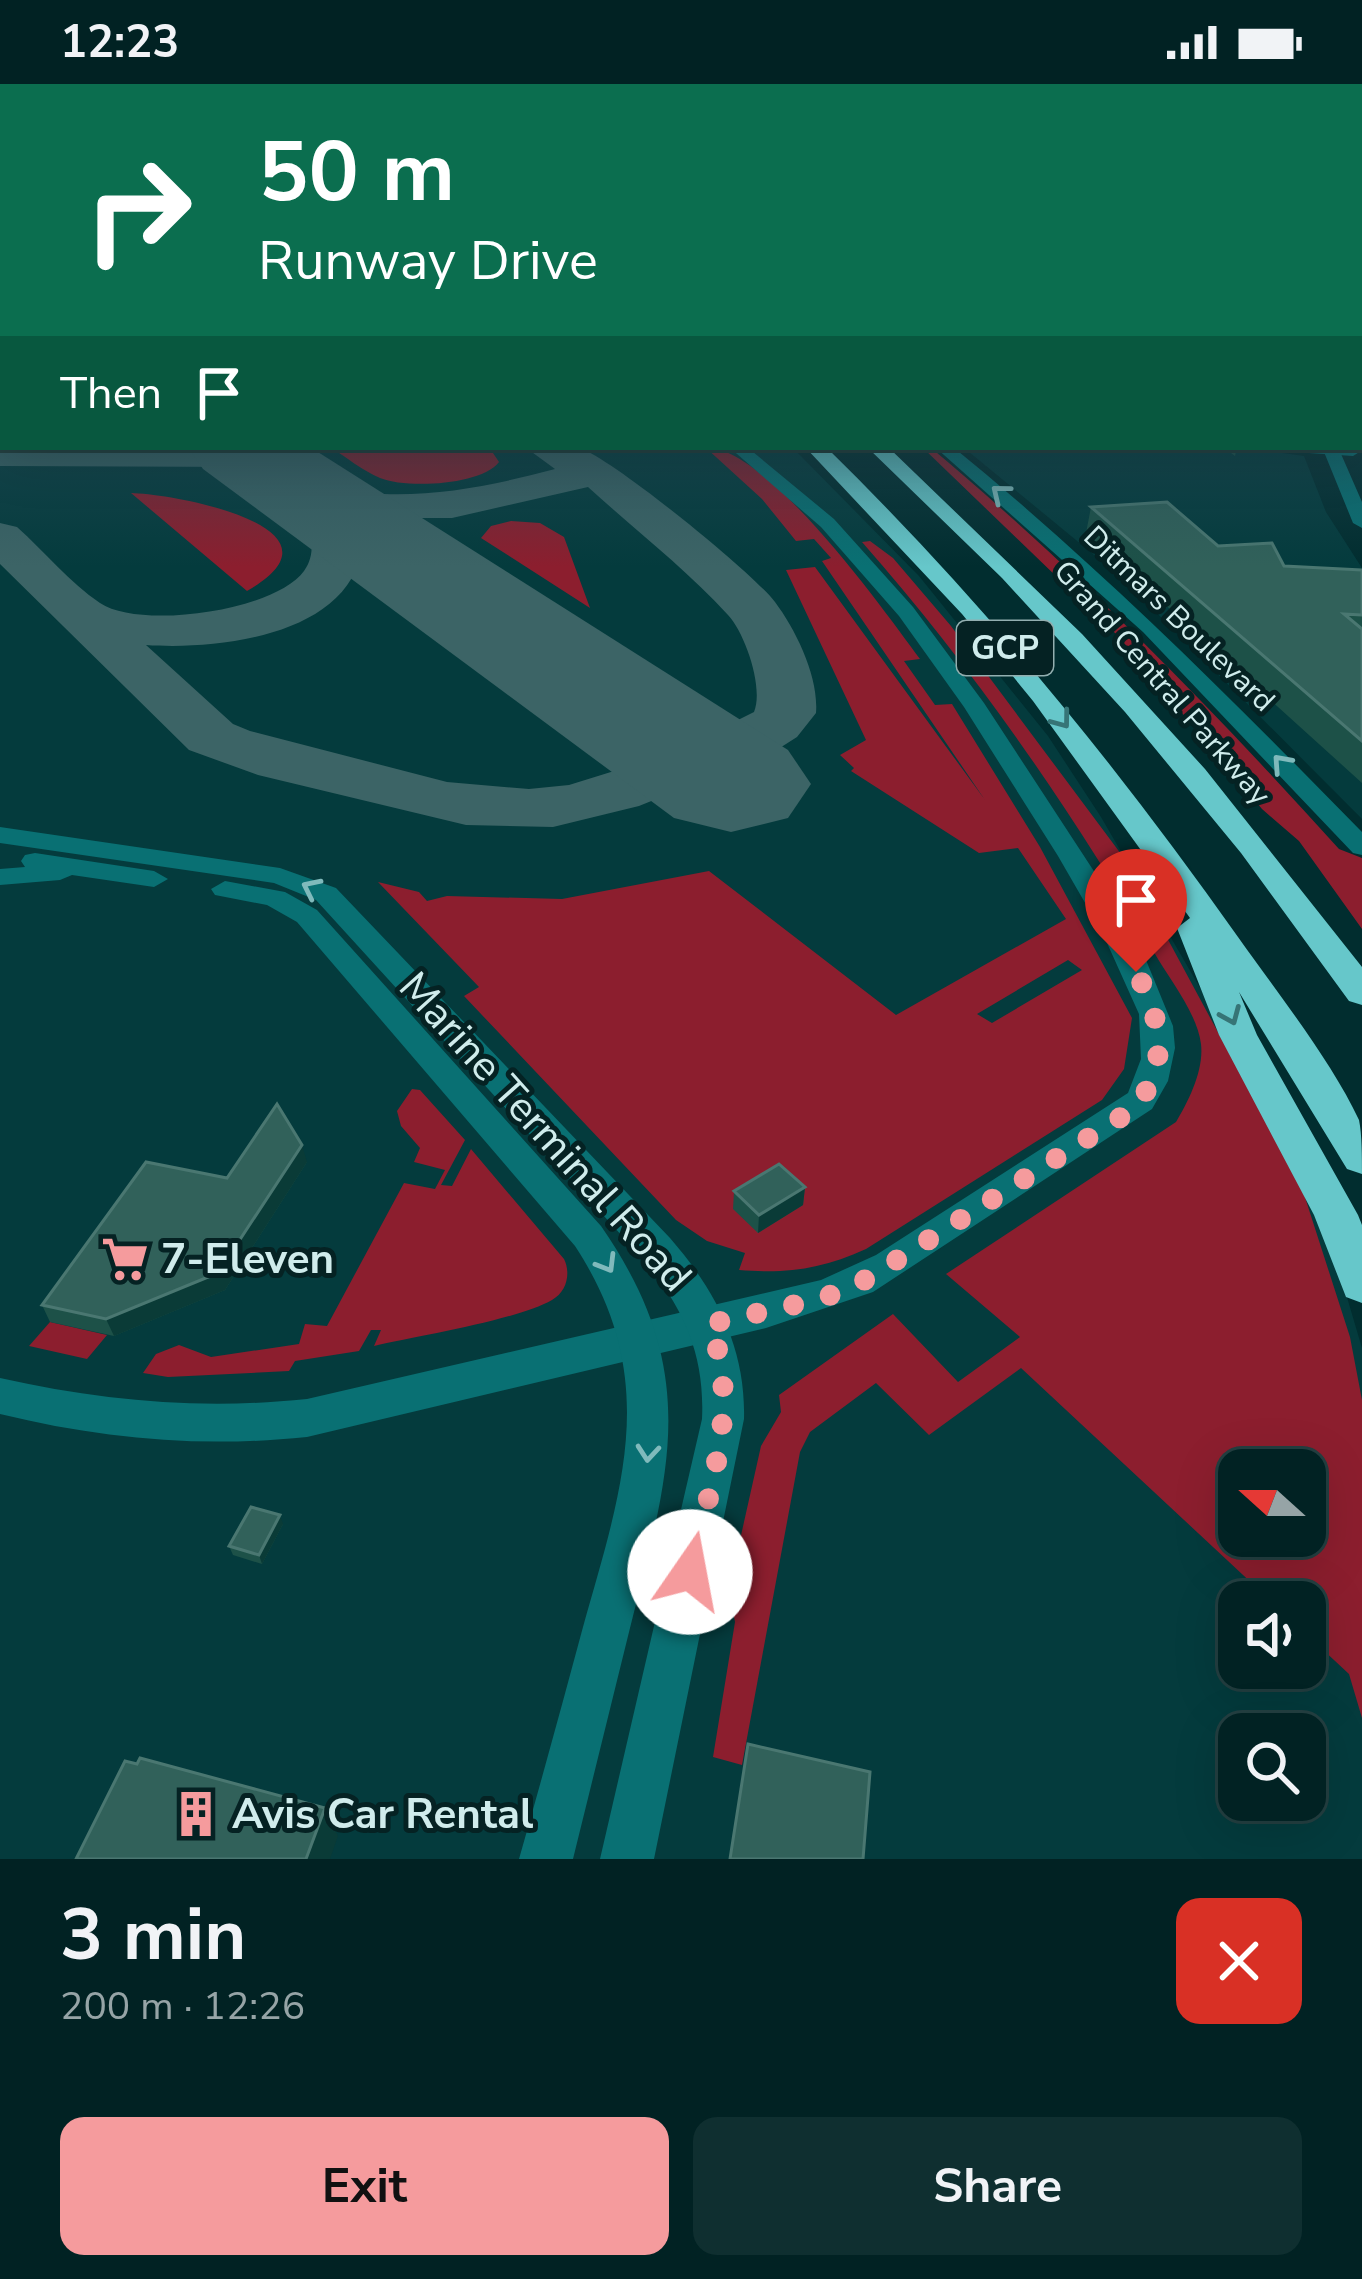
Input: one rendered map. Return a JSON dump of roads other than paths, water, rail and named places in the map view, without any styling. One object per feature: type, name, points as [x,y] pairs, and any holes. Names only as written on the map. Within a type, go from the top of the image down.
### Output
[{"type":"highway","name":"GCP","points":[[818,450],[907,537],[1069,728],[1283,1029],[1362,1157]]},
{"type":"highway","name":"Grand Central Parkway","points":[[880,450],[996,556],[1082,644],[1220,806],[1362,993]]},
{"type":"highway","points":[[933,452],[1001,532],[1082,644]]},
{"type":"highway","points":[[1170,869],[1238,1035],[1313,1168],[1362,1284]]},
{"type":"street","points":[[0,1396],[158,1427],[251,1425],[307,1418],[640,1337],[824,1298],[890,1267],[1129,1112],[1152,1080],[1160,1041],[1144,986],[1094,892],[949,668],[833,526],[741,450]]},
{"type":"street","points":[[1331,450],[1362,524]]},
{"type":"street","name":"Ditmars Boulevard","points":[[933,452],[1028,516],[1150,628],[1362,847]]},
{"type":"street","name":"Marine Terminal Road","points":[[1,842],[92,870],[245,892],[286,903],[307,916],[674,1267],[709,1324],[720,1357],[723,1419],[627,1859]]},
{"type":"street","name":"Marine Terminal Road","points":[[1,842],[306,884],[342,908],[602,1254],[640,1337],[651,1421],[645,1483],[546,1859]]},
{"type":"street","points":[[0,877],[92,870]]},
{"type":"place","name":"7-Eleven","points":[[125,1259]]},
{"type":"place","name":"Avis Car Rental","points":[[196,1814]]}]
